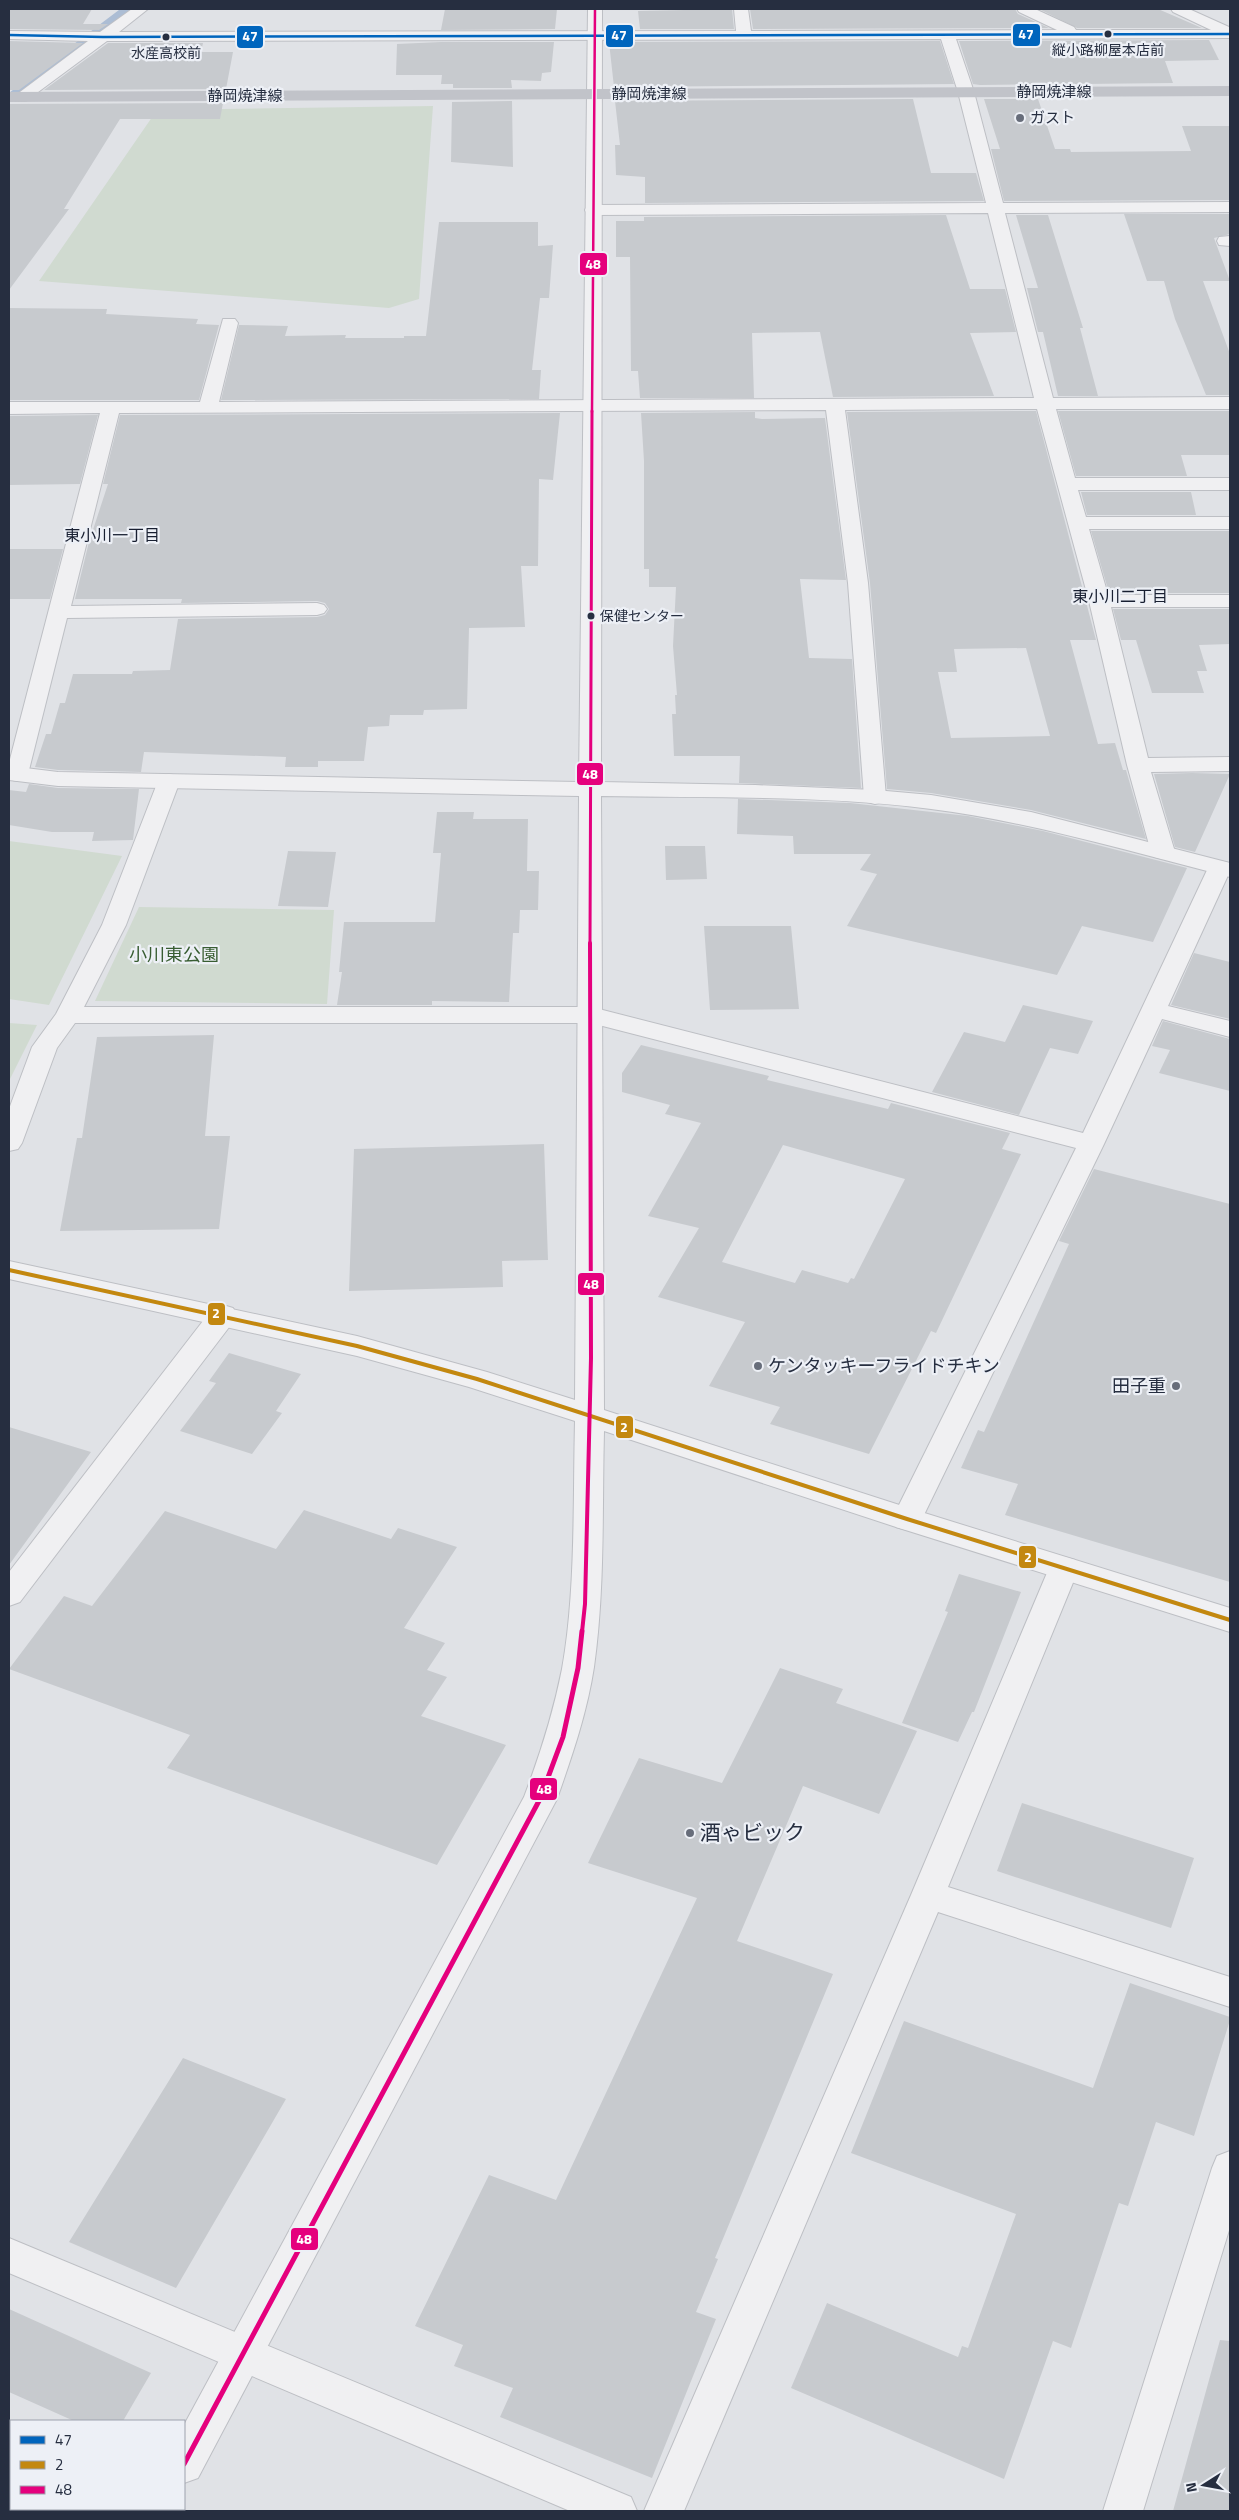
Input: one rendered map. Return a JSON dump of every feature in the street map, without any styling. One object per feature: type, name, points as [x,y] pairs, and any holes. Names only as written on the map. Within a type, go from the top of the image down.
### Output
[{"type":"main road","name":"静岡焼津線","points":[[15,98],[1230,91]]},
{"type":"street","points":[[15,98],[140,9]]},
{"type":"street","points":[[185,2462],[540,1799],[563,1737],[578,1668],[585,1604],[590,1416],[590,789],[594,9]]},
{"type":"street","points":[[741,9],[744,35]]},
{"type":"street","points":[[1024,9],[1077,34]]},
{"type":"street","points":[[1178,9],[1230,33]]},
{"type":"street","points":[[9,35],[103,37],[1230,33]]},
{"type":"street","points":[[947,34],[966,92],[1045,403],[1098,601],[1138,765],[1163,852]]},
{"type":"street","points":[[593,210],[1230,207]]},
{"type":"street","points":[[208,407],[229,324]]},
{"type":"street","points":[[9,408],[1230,403]]},
{"type":"street","points":[[835,406],[858,583],[875,797]]},
{"type":"street","points":[[111,407],[59,612],[13,773],[58,779],[590,789],[875,797],[931,802],[1031,819],[1225,869],[1154,1010],[1091,1144],[907,1519]]},
{"type":"street","points":[[1067,484],[1230,484]]},
{"type":"street","points":[[1078,523],[1230,523]]},
{"type":"street","points":[[1098,601],[1230,601]]},
{"type":"street","points":[[59,612],[317,609]]},
{"type":"street","points":[[1138,765],[1230,764]]},
{"type":"street","points":[[9,1143],[45,1047],[68,1015],[114,925],[169,781]]},
{"type":"street","points":[[1154,1010],[1230,1028]]},
{"type":"street","points":[[68,1015],[590,1015],[1091,1144]]},
{"type":"street","points":[[9,1270],[223,1315],[357,1346],[477,1379],[907,1519],[1230,1620]]},
{"type":"street","points":[[9,1594],[223,1315]]},
{"type":"street","points":[[664,2511],[928,1895],[1064,1568]]},
{"type":"street","points":[[928,1895],[1230,1992]]},
{"type":"street","points":[[1123,2511],[1230,2168]]},
{"type":"street","points":[[9,2255],[617,2511]]},
{"type":"green space","points":[[433,106],[419,299],[389,308],[39,281],[157,110]]},
{"type":"green space","points":[[9,841],[122,856],[49,1005],[9,999]]},
{"type":"green space","name":"小川東公園","points":[[139,907],[334,910],[327,1004],[95,1001]]},
{"type":"green space","points":[[9,1023],[37,1025],[9,1081]]},
{"type":"building","points":[[9,9],[92,9],[83,24],[108,24],[99,30],[9,29]]},
{"type":"building","points":[[445,9],[557,9],[555,29],[441,30]]},
{"type":"building","points":[[732,9],[734,29],[640,29],[638,11]]},
{"type":"building","points":[[750,9],[1015,9],[1018,14],[1049,28],[753,29]]},
{"type":"building","points":[[1039,9],[1158,9],[1202,28],[1077,28]]},
{"type":"building","points":[[1209,40],[1219,60],[1165,61],[1173,83],[980,85],[973,84],[959,41]]},
{"type":"building","points":[[9,41],[83,43],[19,90],[9,90]]},
{"type":"building","points":[[940,41],[954,84],[614,87],[609,42]]},
{"type":"building","points":[[554,42],[551,72],[542,73],[541,81],[511,80],[512,88],[453,88],[453,84],[441,84],[442,75],[396,75],[397,44]]},
{"type":"building","points":[[108,43],[203,43],[201,52],[233,52],[226,89],[44,90]]},
{"type":"building","points":[[913,99],[931,173],[976,173],[984,201],[645,203],[645,177],[616,175],[615,145],[620,145],[615,101]]},
{"type":"building","points":[[984,99],[1038,99],[1055,149],[1070,149],[1071,152],[1191,151],[1182,126],[1230,126],[1230,200],[1004,201],[991,149],[1000,149]]},
{"type":"building","points":[[512,101],[513,167],[451,162],[452,102]]},
{"type":"building","points":[[223,103],[220,119],[120,119],[64,209],[69,209],[9,290],[9,104]]},
{"type":"building","points":[[1124,214],[1230,214],[1230,234],[1214,238],[1230,281],[1203,281],[1230,354],[1230,395],[1206,395],[1175,319],[1164,281],[1147,281]]},
{"type":"building","points":[[946,215],[970,289],[1005,289],[1016,332],[970,333],[994,396],[833,397],[820,332],[752,333],[754,398],[640,398],[638,371],[631,371],[630,257],[616,257],[616,221],[644,221],[644,217]]},
{"type":"building","points":[[1016,215],[1048,215],[1083,328],[1080,328],[1098,396],[1058,396],[1043,332],[1038,332],[1027,288],[1038,288]]},
{"type":"building","points":[[439,222],[538,222],[538,246],[553,245],[549,298],[540,298],[532,370],[541,370],[539,399],[221,400],[239,325],[288,326],[285,336],[346,335],[345,338],[404,338],[404,336],[426,336]]},
{"type":"building","points":[[9,308],[107,309],[106,314],[198,319],[196,324],[219,325],[199,400],[9,400]]},
{"type":"building","points":[[1036,411],[1096,640],[1070,640],[1098,744],[1115,743],[1123,770],[1126,770],[1146,839],[1031,810],[931,793],[887,789],[870,583],[847,412]],"holes":[[[1026,648],[1050,736],[951,738],[938,672],[957,672],[954,649]]]},
{"type":"building","points":[[1058,411],[1230,411],[1230,455],[1181,455],[1187,476],[1076,476]]},
{"type":"building","points":[[755,412],[755,418],[762,419],[825,418],[846,580],[800,579],[809,658],[852,659],[861,788],[739,783],[740,756],[674,756],[672,714],[676,714],[675,695],[677,695],[673,646],[676,587],[649,587],[649,569],[644,569],[644,461],[641,413]]},
{"type":"building","points":[[560,413],[553,480],[539,479],[538,566],[521,566],[525,627],[469,628],[467,709],[424,710],[423,715],[390,715],[389,726],[368,727],[364,761],[318,761],[318,767],[285,767],[286,757],[144,752],[141,772],[58,770],[35,767],[46,734],[51,734],[60,703],[65,703],[73,674],[132,674],[133,671],[170,670],[178,619],[317,617],[325,615],[329,609],[325,603],[317,601],[181,603],[182,599],[75,599],[89,542],[108,484],[103,484],[120,415]]},
{"type":"building","points":[[98,415],[80,484],[9,485],[9,416]]},
{"type":"building","points":[[1081,492],[1191,492],[1196,515],[1087,515]]},
{"type":"building","points":[[1091,531],[1230,531],[1230,593],[1109,593]]},
{"type":"building","points":[[9,549],[63,549],[50,599],[9,599]]},
{"type":"building","points":[[1113,609],[1230,609],[1230,644],[1199,645],[1207,671],[1197,671],[1204,693],[1152,693],[1136,640],[1121,640]]},
{"type":"building","points":[[1154,774],[1230,774],[1195,852],[1175,847]]},
{"type":"building","points":[[29,784],[58,788],[139,789],[133,840],[92,841],[94,832],[52,832],[9,825],[9,790],[26,792]]},
{"type":"building","points":[[738,799],[850,803],[968,816],[1043,831],[1187,868],[1153,942],[1082,926],[1057,975],[847,926],[877,874],[860,870],[871,854],[794,854],[793,836],[737,834]]},
{"type":"building","points":[[437,812],[474,812],[473,819],[528,819],[527,871],[539,871],[538,910],[520,910],[519,933],[513,933],[509,1002],[432,1001],[432,1005],[337,1005],[342,972],[339,972],[344,922],[435,922],[441,853],[433,853]]},
{"type":"building","points":[[665,846],[705,846],[707,879],[666,880]]},
{"type":"building","points":[[288,851],[336,852],[328,907],[278,906]]},
{"type":"building","points":[[704,926],[791,926],[799,1009],[710,1010]]},
{"type":"building","points":[[1194,953],[1230,962],[1230,1019],[1171,1005]]},
{"type":"building","points":[[1023,1005],[1093,1021],[1078,1054],[1050,1048],[1019,1115],[932,1092],[964,1032],[1005,1042]]},
{"type":"building","points":[[1163,1021],[1230,1039],[1230,1091],[1159,1073],[1170,1050],[1152,1046]]},
{"type":"building","points":[[214,1035],[205,1136],[230,1136],[219,1229],[60,1231],[77,1138],[82,1138],[97,1037]]},
{"type":"building","points":[[641,1045],[769,1076],[767,1080],[888,1109],[891,1103],[1010,1133],[1002,1149],[1021,1154],[936,1333],[931,1331],[869,1454],[770,1424],[780,1407],[709,1386],[745,1322],[658,1297],[699,1228],[648,1216],[701,1123],[665,1114],[670,1105],[622,1092],[622,1073]],"holes":[[[783,1145],[905,1179],[854,1279],[851,1278],[848,1283],[802,1270],[795,1283],[722,1262]]]},
{"type":"building","points":[[544,1144],[548,1260],[502,1261],[503,1287],[349,1291],[354,1149]]},
{"type":"building","points":[[1094,1169],[1230,1204],[1230,1582],[1005,1515],[1018,1484],[961,1468],[978,1430],[984,1432],[1069,1244],[1059,1241]]},
{"type":"building","points":[[229,1353],[301,1374],[276,1411],[282,1413],[252,1454],[180,1431],[216,1383],[209,1381]]},
{"type":"building","points":[[9,1427],[91,1452],[9,1565]]},
{"type":"building","points":[[304,1510],[391,1539],[398,1528],[457,1547],[404,1628],[445,1643],[427,1670],[447,1677],[421,1716],[506,1745],[437,1865],[167,1768],[190,1735],[9,1669],[64,1596],[92,1606],[165,1511],[276,1549]]},
{"type":"building","points":[[959,1574],[1021,1592],[974,1712],[972,1712],[958,1742],[902,1723],[948,1612],[945,1611]]},
{"type":"building","points":[[780,1668],[843,1689],[836,1703],[917,1731],[879,1814],[803,1786],[737,1941],[833,1974],[715,2258],[718,2259],[696,2312],[716,2319],[652,2478],[500,2417],[513,2388],[454,2366],[463,2345],[415,2326],[489,2175],[556,2200],[697,1898],[588,1863],[639,1758],[722,1783]]},
{"type":"building","points":[[1022,1803],[1194,1858],[1171,1928],[997,1871]]},
{"type":"building","points":[[1130,1983],[1230,2017],[1230,2020],[1194,2136],[1156,2122],[1128,2206],[1119,2203],[1071,2348],[1053,2341],[1004,2479],[791,2388],[827,2303],[958,2357],[962,2346],[968,2348],[1016,2214],[851,2153],[904,2021],[1093,2088]]},
{"type":"building","points":[[183,2058],[286,2099],[176,2288],[69,2242]]},
{"type":"building","points":[[9,2309],[151,2373],[124,2420],[72,2420],[9,2392]]},
{"type":"building","points":[[1220,2340],[1230,2341],[1230,2511],[1173,2511]]},
{"type":"waterway","points":[[9,98],[127,9]]},
{"type":"transit line","name":"48","points":[[185,2462],[540,1799],[563,1737],[578,1668],[585,1604],[591,1358],[590,789],[595,9]]},
{"type":"transit line","name":"47","points":[[9,35],[103,37],[1230,34]]},
{"type":"transit line","name":"2","points":[[9,1270],[223,1315],[357,1346],[477,1379],[907,1519],[1230,1620]]},
{"type":"place","name":"縦小路柳屋本店前","points":[[1108,34]]},
{"type":"place","name":"水産高校前","points":[[166,37]]},
{"type":"place","name":"ガスト","points":[[1020,118]]},
{"type":"place","name":"保健センター","points":[[591,616]]},
{"type":"place","name":"ケンタッキーフライドチキン","points":[[758,1366]]},
{"type":"place","name":"田子重","points":[[1176,1386]]},
{"type":"place","name":"酒ゃビック","points":[[690,1833]]},
{"type":"district","name":"東小川一丁目","points":[[112,535]]},
{"type":"district","name":"東小川二丁目","points":[[1120,596]]}]
